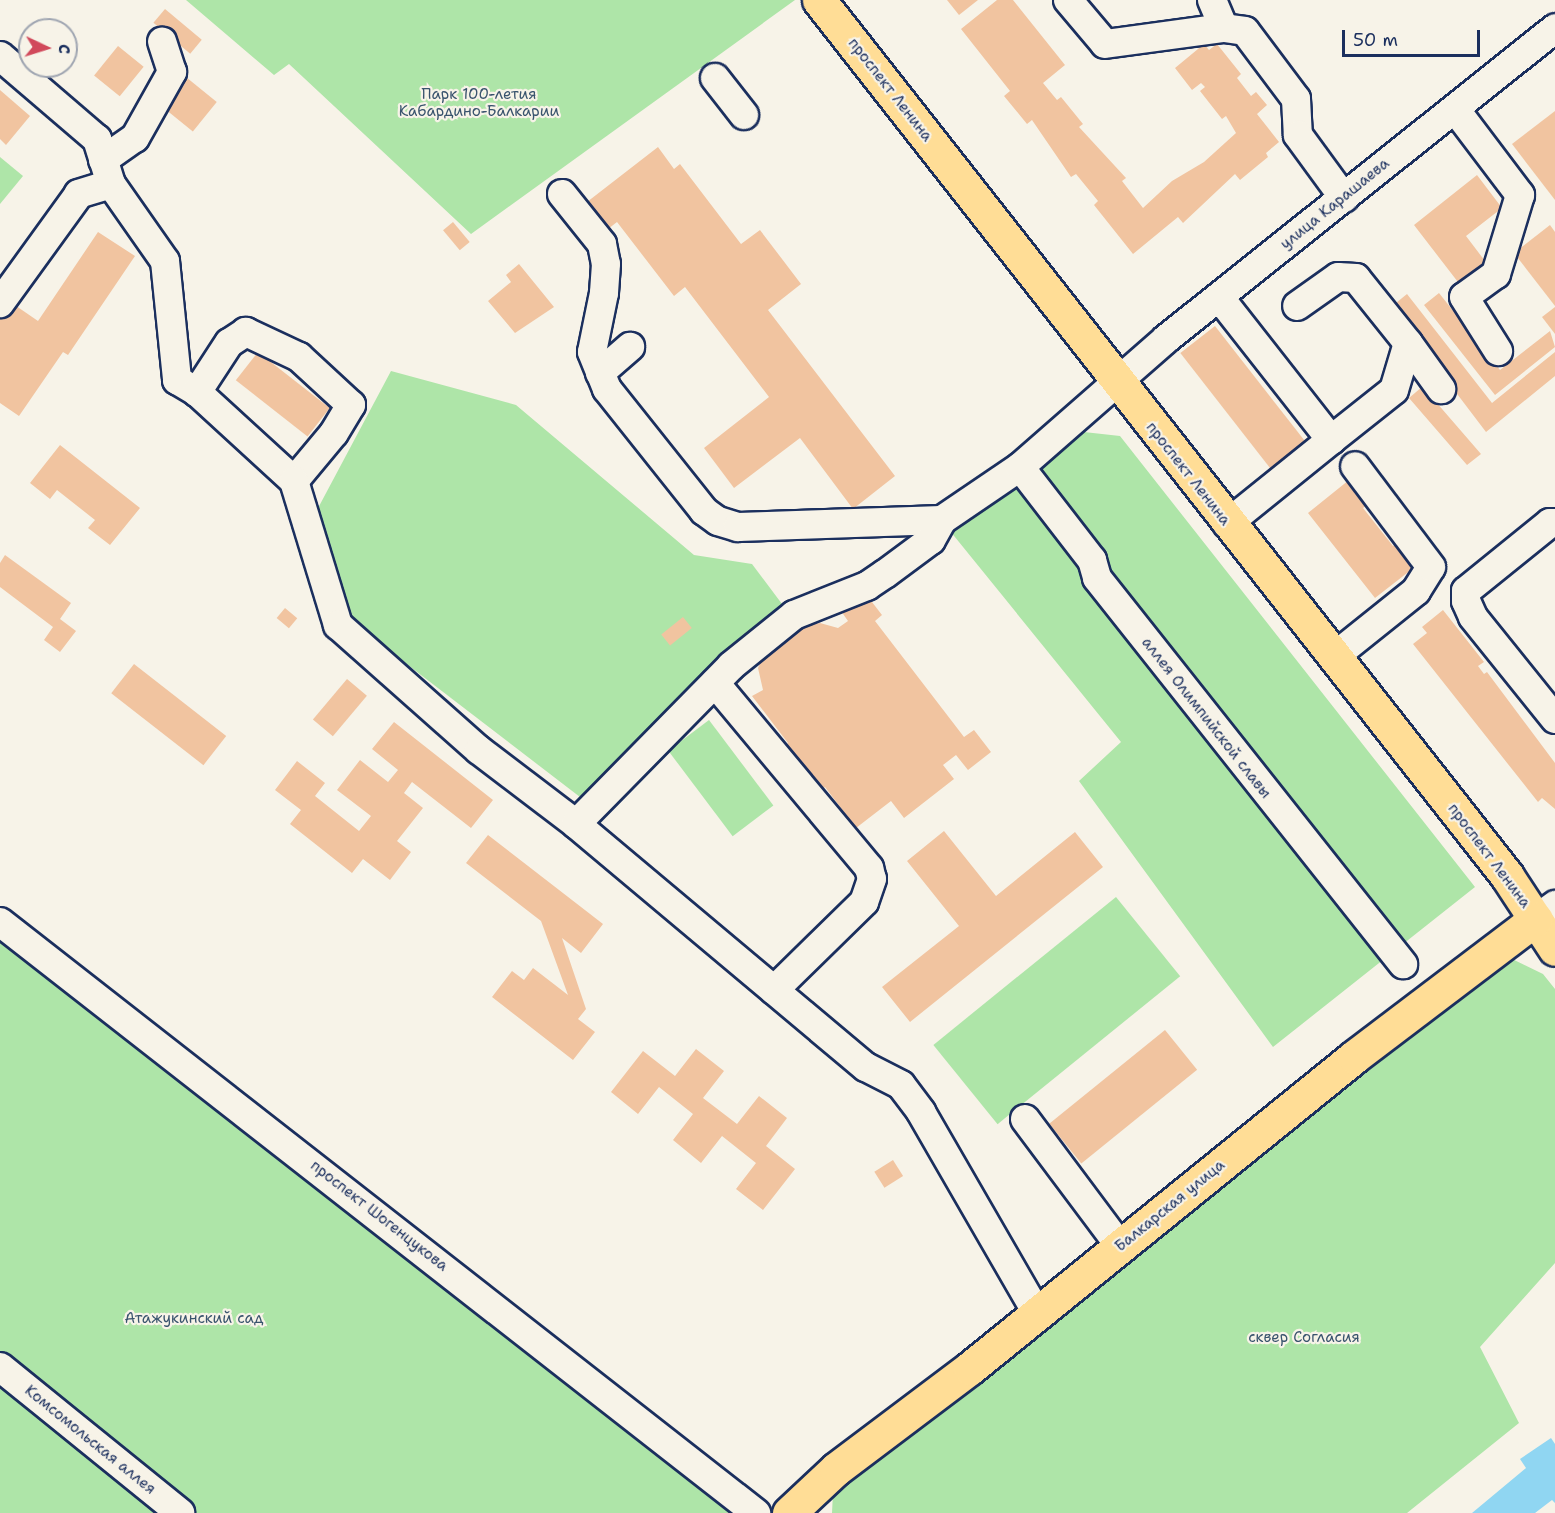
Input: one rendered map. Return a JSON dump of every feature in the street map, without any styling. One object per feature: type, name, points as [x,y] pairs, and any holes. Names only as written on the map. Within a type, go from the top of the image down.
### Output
[{"type":"main road","name":"проспект Ленина","points":[[819,0],[1227,524],[1335,656],[1507,876],[1545,912],[1555,949]]},
{"type":"main road","name":"Балкарская улица","points":[[789,1513],[836,1469],[1037,1313],[1354,1057],[1545,912]]},
{"type":"street","points":[[1068,0],[1105,44],[1224,28],[1245,31],[1296,99],[1298,135],[1344,198]]},
{"type":"street","points":[[1212,0],[1224,28]]},
{"type":"street","name":"улица Карашаева","points":[[942,520],[1020,467],[1102,399],[1116,381],[1555,28]]},
{"type":"street","points":[[0,303],[79,194],[107,172],[135,138],[172,72],[162,42]]},
{"type":"street","points":[[0,56],[97,139],[107,172],[165,261],[177,380],[197,392],[294,481],[338,625],[479,750],[576,824],[866,1067],[901,1085],[921,1112],[1037,1313]]},
{"type":"street","points":[[715,78],[744,115]]},
{"type":"street","points":[[1455,109],[1520,195],[1496,274],[1464,297],[1498,351]]},
{"type":"street","points":[[562,194],[602,244],[606,264],[604,293],[592,352],[607,389],[704,511],[726,525],[780,519],[942,520],[931,540],[867,586],[794,615],[715,683],[576,824]]},
{"type":"street","points":[[1227,524],[1394,390],[1434,379],[1356,278],[1338,277],[1297,306]]},
{"type":"street","points":[[1219,297],[1331,440]]},
{"type":"street","points":[[197,392],[229,343],[246,332],[299,357],[351,405],[334,433],[294,481]]},
{"type":"street","points":[[1394,390],[1408,343]]},
{"type":"street","points":[[600,373],[630,347]]},
{"type":"street","points":[[1335,656],[1416,591],[1431,567],[1355,466]]},
{"type":"street","name":"аллея Олимпийской славы","points":[[1020,467],[1092,560],[1097,578],[1403,963]]},
{"type":"street","points":[[1555,523],[1550,523],[1466,591],[1466,601],[1473,617],[1555,719]]},
{"type":"street","points":[[715,683],[869,868],[872,879],[864,902],[774,990]]},
{"type":"street","name":"проспект Шогенцукова","points":[[0,922],[756,1513]]},
{"type":"street","points":[[1025,1119],[1120,1246]]},
{"type":"street","name":"Комсомольская аллея","points":[[0,1367],[180,1513]]},
{"type":"green space","name":"Парк 100-летия Кабардино-Балкарии","points":[[186,0],[795,0],[471,234],[289,64],[274,75]]},
{"type":"green space","points":[[0,157],[23,176],[0,204]]},
{"type":"green space","points":[[391,371],[516,405],[694,555],[752,564],[785,608],[580,797],[344,616],[317,510]]},
{"type":"green space","points":[[1075,431],[1120,436],[1475,887],[1273,1047],[1079,781],[1121,742],[946,526]]},
{"type":"green space","points":[[709,720],[773,805],[733,836],[668,751]]},
{"type":"green space","points":[[1116,897],[1180,976],[998,1124],[933,1045]]},
{"type":"green space","name":"Атажукинский сад","points":[[0,922],[756,1513],[0,1513]]},
{"type":"green space","name":"сквер Согласия","points":[[1506,956],[1543,974],[1555,989],[1555,1263],[1480,1347],[1519,1423],[1407,1513],[832,1513],[833,1492]]},
{"type":"water","points":[[1551,1438],[1555,1444],[1555,1503],[1552,1500],[1535,1513],[1472,1513],[1526,1468],[1520,1459]]},
{"type":"building","points":[[947,0],[978,0],[959,15]]},
{"type":"building","points":[[997,0],[1013,0],[1065,65],[1043,83],[1057,100],[1061,97],[1083,124],[1079,127],[1126,178],[1122,181],[1143,208],[1172,181],[1204,162],[1236,133],[1226,116],[1222,119],[1200,91],[1205,87],[1201,83],[1192,90],[1175,68],[1204,44],[1209,50],[1217,44],[1241,74],[1237,78],[1251,96],[1256,92],[1267,105],[1257,114],[1279,142],[1266,153],[1268,157],[1240,180],[1235,174],[1183,223],[1178,217],[1133,254],[1094,205],[1098,201],[1076,174],[1071,177],[1032,120],[1027,124],[1004,96],[1010,91],[961,29]]},
{"type":"building","points":[[165,9],[202,40],[190,54],[153,23]]},
{"type":"building","points":[[118,46],[144,67],[120,96],[94,76]]},
{"type":"building","points":[[181,73],[217,102],[193,131],[157,103]]},
{"type":"building","points":[[0,90],[30,116],[6,145],[0,139]]},
{"type":"building","points":[[1555,111],[1555,200],[1512,144]]},
{"type":"building","points":[[658,147],[674,169],[680,164],[741,244],[760,230],[801,284],[768,310],[895,476],[853,509],[800,438],[734,488],[704,448],[769,397],[685,287],[674,296],[617,222],[608,229],[587,202]]},
{"type":"building","points":[[1477,175],[1502,208],[1466,236],[1488,265],[1461,286],[1414,225]]},
{"type":"building","points":[[453,222],[470,242],[460,250],[443,230]]},
{"type":"building","points":[[1550,225],[1555,232],[1555,306],[1514,253]]},
{"type":"building","points":[[98,232],[135,256],[68,355],[63,352],[19,416],[0,403],[0,309],[6,299],[38,321]]},
{"type":"building","points":[[519,264],[554,307],[515,333],[488,301],[511,282],[506,275]]},
{"type":"building","points":[[1439,293],[1500,370],[1550,331],[1555,347],[1495,395],[1424,305]]},
{"type":"building","points":[[1407,294],[1492,403],[1555,352],[1555,376],[1486,432],[1391,307]]},
{"type":"building","points":[[1555,307],[1555,334],[1542,317]]},
{"type":"building","points":[[1215,326],[1305,441],[1270,468],[1180,353]]},
{"type":"building","points":[[258,352],[330,408],[308,436],[236,380]]},
{"type":"building","points":[[1429,381],[1443,397],[1436,402],[1481,454],[1467,465],[1409,398]]},
{"type":"building","points":[[60,445],[140,508],[110,545],[88,528],[95,520],[57,490],[50,499],[30,483]]},
{"type":"building","points":[[1349,480],[1368,504],[1363,508],[1393,546],[1397,543],[1416,566],[1375,598],[1308,513]]},
{"type":"building","points":[[5,555],[71,603],[60,619],[76,631],[60,652],[44,640],[53,627],[0,587],[0,563]]},
{"type":"building","points":[[865,593],[882,615],[875,621],[964,737],[974,730],[991,752],[968,770],[956,755],[943,765],[954,779],[904,818],[891,801],[856,828],[825,787],[814,796],[779,750],[788,743],[752,696],[763,690],[758,668],[765,652],[804,626],[820,623],[838,628],[848,621],[841,611]]},
{"type":"building","points":[[285,608],[297,618],[289,628],[277,618]]},
{"type":"building","points":[[1443,610],[1484,662],[1478,666],[1484,674],[1487,672],[1555,763],[1555,809],[1542,798],[1538,802],[1413,644],[1427,633],[1422,627]]},
{"type":"building","points":[[683,617],[692,628],[670,646],[661,635]]},
{"type":"building","points":[[134,664],[226,736],[203,765],[111,693]]},
{"type":"building","points":[[347,679],[367,696],[333,736],[313,720]]},
{"type":"building","points":[[394,722],[493,800],[471,828],[412,782],[404,793],[423,808],[397,841],[411,852],[390,880],[363,859],[352,873],[290,824],[301,810],[275,790],[297,761],[325,783],[315,796],[359,831],[371,816],[337,790],[360,760],[388,782],[398,770],[372,749]]},
{"type":"building","points":[[944,831],[996,896],[1075,832],[1103,867],[910,1022],[882,987],[959,926],[907,861]]},
{"type":"building","points":[[488,835],[603,924],[581,953],[562,938],[586,1009],[578,1019],[595,1032],[573,1060],[492,997],[512,971],[524,980],[533,968],[568,995],[541,921],[466,863]]},
{"type":"building","points":[[1165,1030],[1197,1070],[1081,1163],[1049,1124]]},
{"type":"building","points":[[696,1049],[724,1071],[703,1098],[737,1124],[759,1096],[787,1118],[766,1146],[795,1169],[763,1210],[736,1189],[756,1163],[722,1136],[701,1163],[673,1140],[693,1114],[659,1087],[638,1114],[611,1092],[643,1051],[675,1076]]},
{"type":"building","points":[[893,1160],[903,1176],[884,1188],[874,1172]]}]
